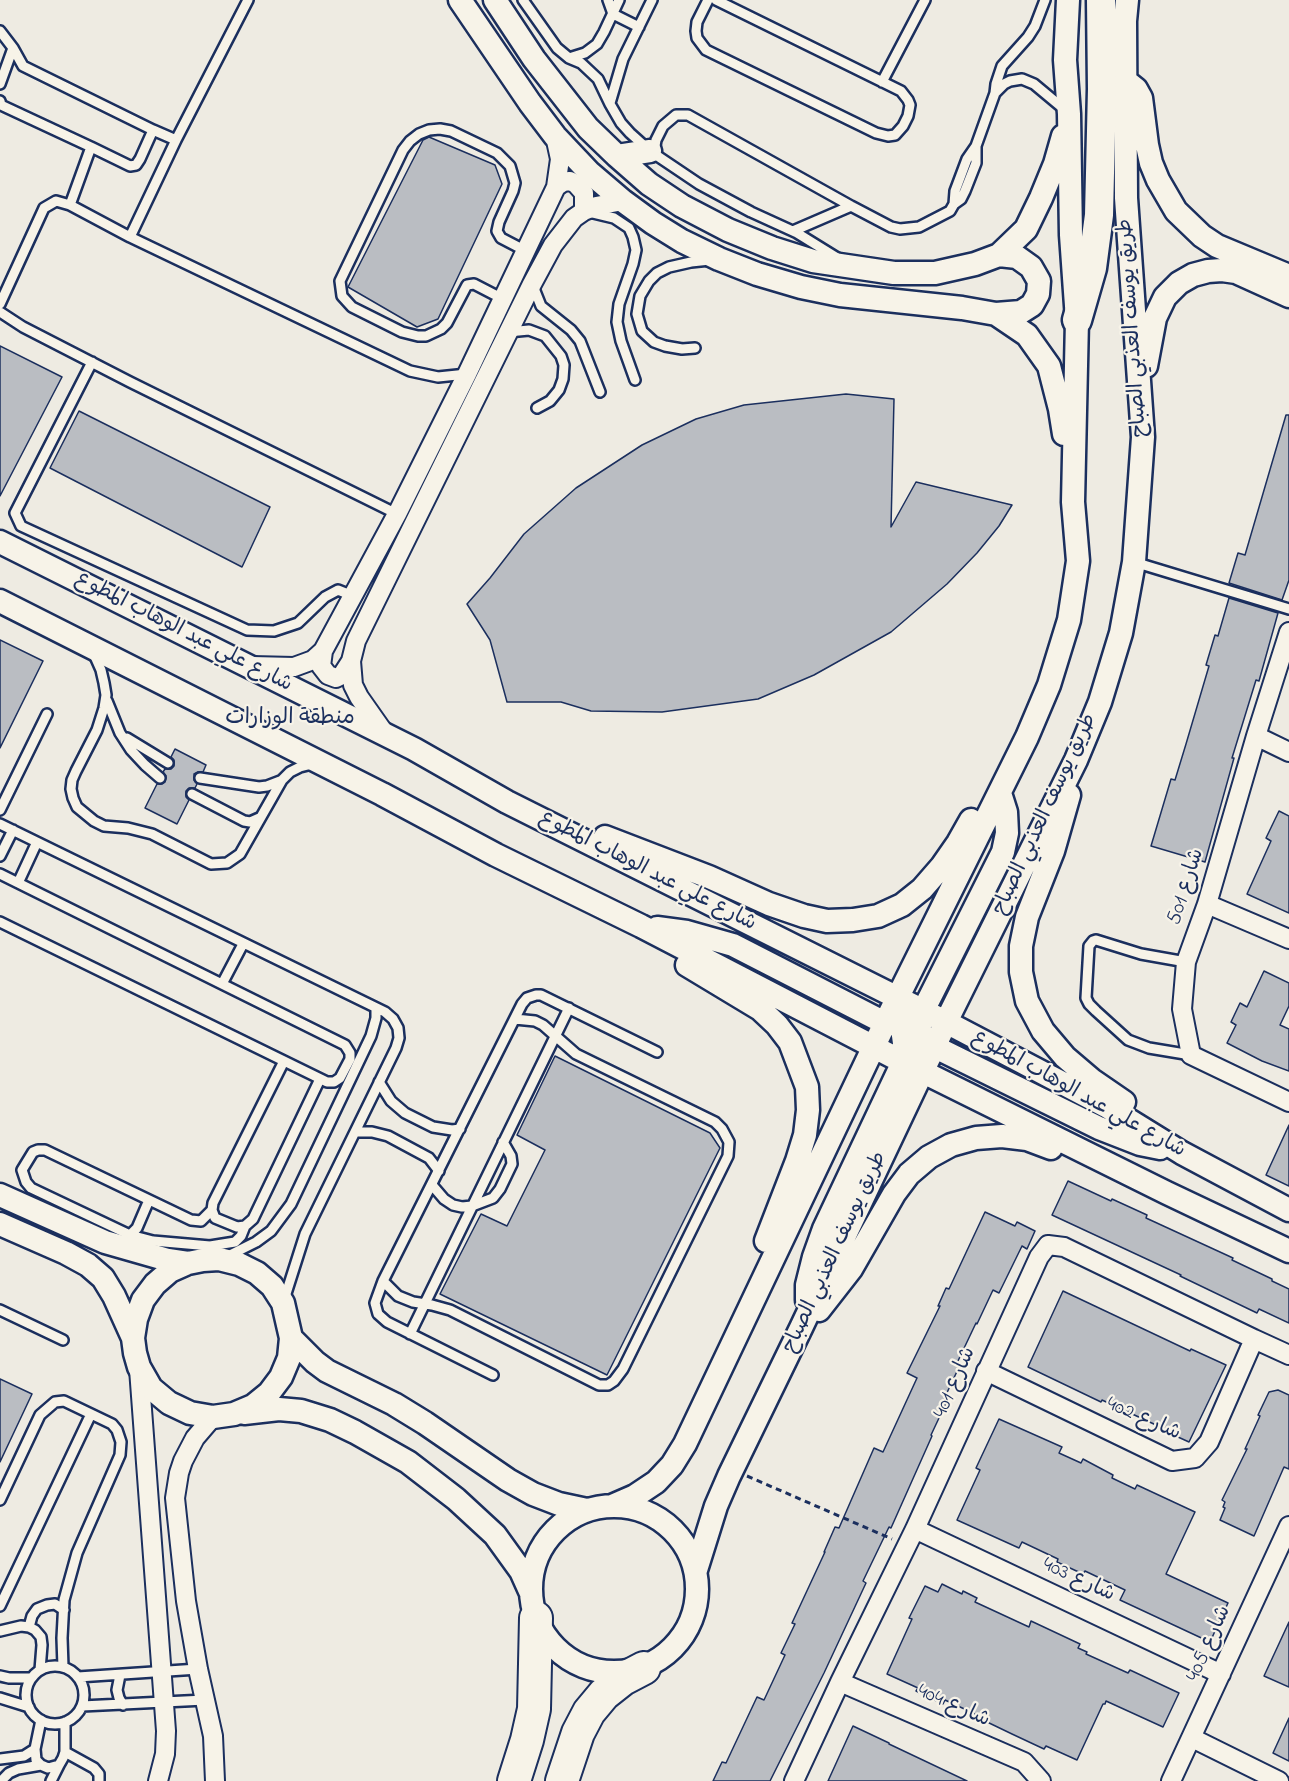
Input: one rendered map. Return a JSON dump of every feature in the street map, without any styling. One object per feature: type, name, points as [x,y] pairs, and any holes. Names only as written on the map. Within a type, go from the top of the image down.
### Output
[{"type":"highway","points":[[514,1781],[534,1709],[533,1605]]},
{"type":"highway","points":[[562,1781],[578,1733],[589,1712],[604,1694],[623,1679],[644,1668]]},
{"type":"highway","points":[[578,1733],[579,1781]]},
{"type":"main road","points":[[1077,320],[1092,268],[1099,214],[1102,89],[1101,0]]},
{"type":"street","points":[[460,0],[530,103],[555,136],[589,172],[653,223],[682,241],[719,259],[757,274],[831,293],[996,314],[1021,312],[1032,305],[1038,294],[1039,281],[1031,267],[1017,257],[999,255]]},
{"type":"street","points":[[495,0],[534,59],[588,128],[650,184],[682,206],[728,230],[772,248],[813,261],[894,273],[935,273],[975,264],[999,255],[1026,229],[1054,164],[1069,113]]},
{"type":"street","points":[[1068,0],[1065,60],[1069,113],[1071,235],[1077,320],[1073,501]]},
{"type":"street","name":"طريق يوسف العذبي الصباح","points":[[946,1022],[1076,760],[1100,702],[1121,633],[1134,562],[1143,437],[1126,198],[1127,0]]},
{"type":"street","points":[[1126,81],[1136,89],[1141,98],[1151,163],[1166,196],[1176,211],[1188,224],[1217,246],[1289,276]]},
{"type":"street","points":[[249,666],[294,667],[313,660],[323,651],[397,514],[556,187],[560,159],[555,136]]},
{"type":"street","points":[[617,156],[652,153]]},
{"type":"street","points":[[556,187],[563,182],[570,181],[576,184],[584,193],[584,211]]},
{"type":"street","points":[[323,651],[321,666],[328,675],[336,678],[342,675],[351,661],[356,641],[553,245],[574,218],[584,211],[596,206],[623,201]]},
{"type":"street","points":[[1208,271],[1200,262],[1200,257],[1206,248],[1217,246]]},
{"type":"street","points":[[1143,437],[1146,367],[1155,318],[1165,297],[1179,283],[1193,275],[1222,270],[1236,272],[1289,296]]},
{"type":"street","points":[[913,1039],[898,998],[1000,793],[1049,685],[1069,620],[1078,561],[1073,501],[1060,409],[1049,366],[1027,335],[996,314]]},
{"type":"street","name":"شارع علي عبد الوهاب المطوع","points":[[0,542],[385,734],[507,802],[898,998]]},
{"type":"street","name":"شارع علي عبد الوهاب المطوع","points":[[0,602],[382,794],[496,855],[641,926],[875,1047],[913,1039],[946,1022],[1106,1106],[1182,1153],[1289,1210]]},
{"type":"street","name":"شارع 501","points":[[1191,1055],[1182,1009],[1186,962],[1207,904],[1289,632]]},
{"type":"street","points":[[351,661],[353,685],[385,734]]},
{"type":"street","points":[[507,802],[540,811],[804,916],[827,921],[853,920],[878,916],[902,905],[922,889],[952,851],[993,781],[1027,736]]},
{"type":"street","points":[[1256,736],[1289,752]]},
{"type":"street","points":[[1076,760],[1067,807],[1053,851],[1027,917],[1021,946],[1021,972],[1027,1001],[1043,1031],[1065,1057],[1092,1080],[1183,1139],[1239,1185]]},
{"type":"street","points":[[804,1322],[807,1286],[824,1229],[1003,852],[1007,833],[1006,812],[1000,793]]},
{"type":"street","points":[[496,855],[601,912],[760,1009],[777,1025],[790,1042],[807,1087],[808,1110],[805,1135],[798,1161],[767,1238],[722,1365]]},
{"type":"street","points":[[1207,904],[1289,939]]},
{"type":"street","points":[[641,926],[687,932],[733,945],[913,1039],[1099,1128],[1140,1144],[1182,1153]]},
{"type":"street","points":[[533,1605],[534,1565],[545,1542],[564,1522],[587,1510],[612,1506],[635,1496],[656,1482],[672,1465],[685,1444],[875,1047],[913,1039]]},
{"type":"street","name":"شارع علي عبد الوهاب المطوع","points":[[913,1039],[1167,1193],[1289,1251]]},
{"type":"street","points":[[1191,1055],[1289,1102]]},
{"type":"street","points":[[804,1322],[840,1285],[894,1194],[909,1174],[929,1157],[951,1145],[976,1138],[1002,1136],[1027,1139],[1167,1193]]},
{"type":"street","points":[[0,1195],[105,1242],[168,1260],[188,1263]]},
{"type":"street","points":[[0,1224],[88,1265],[103,1278],[133,1338]]},
{"type":"street","name":"شارع 401","points":[[794,1781],[911,1537],[1039,1257],[1048,1245],[1064,1247],[1289,1355]]},
{"type":"street","points":[[158,1781],[165,1755],[164,1701],[139,1367],[133,1338],[136,1318],[143,1300],[154,1284],[170,1271],[188,1263],[219,1259],[239,1264],[257,1273],[272,1286],[283,1303],[291,1338],[289,1358],[281,1377],[269,1393],[253,1406],[224,1415],[195,1438],[177,1479],[175,1498],[186,1601],[213,1736],[215,1781]]},
{"type":"street","name":"طريق يوسف العذبي الصباح","points":[[696,1570],[716,1506],[732,1469],[804,1322]]},
{"type":"street","points":[[291,1338],[327,1371],[394,1404],[456,1443],[508,1480],[533,1494],[559,1504],[587,1510]]},
{"type":"street","name":"شارع 402","points":[[986,1371],[1172,1461],[1195,1458],[1209,1442],[1254,1339]]},
{"type":"street","points":[[139,1367],[151,1388],[169,1403],[190,1413],[224,1415],[279,1409],[301,1411],[330,1420],[382,1446],[433,1480],[456,1499],[487,1527],[509,1552],[521,1571],[549,1641],[555,1647],[568,1659],[592,1670],[618,1673],[644,1668],[665,1656],[682,1639],[694,1618],[698,1594],[696,1570],[685,1544],[665,1523],[640,1510],[612,1506]]},
{"type":"street","name":"شارع 405","points":[[1171,1781],[1289,1526]]},
{"type":"street","name":"شارع 403","points":[[911,1537],[1221,1674]]},
{"type":"street","name":"شارع 404","points":[[840,1682],[1024,1762],[1041,1781]]},
{"type":"street","points":[[1192,1738],[1279,1781]]},
{"type":"lane","points":[[130,237],[248,0]]},
{"type":"lane","points":[[523,0],[551,42],[598,78],[610,104],[630,134],[652,153],[724,199],[816,243],[851,267]]},
{"type":"lane","points":[[608,0],[613,14],[639,27]]},
{"type":"lane","points":[[569,58],[585,53],[597,44],[619,0]]},
{"type":"lane","points":[[610,104],[617,75],[652,0]]},
{"type":"lane","points":[[708,0],[696,31],[697,38],[706,50],[876,133],[895,135],[903,126],[908,116],[909,105],[901,91],[716,0]]},
{"type":"lane","points":[[882,82],[925,0]]},
{"type":"lane","points":[[652,153],[658,134],[669,119],[683,114],[697,118],[851,207],[891,227],[900,229],[919,227],[945,215],[964,195],[975,166],[976,146],[1002,66],[1028,37],[1045,0]]},
{"type":"lane","points":[[0,31],[23,66]]},
{"type":"lane","points":[[0,84],[13,48]]},
{"type":"lane","points":[[8,66],[23,66],[176,141]]},
{"type":"lane","points":[[995,93],[1010,81],[1016,79],[1029,81],[1069,113]]},
{"type":"lane","points":[[0,101],[2,105],[130,166],[135,165],[140,159],[153,130]]},
{"type":"lane","points":[[502,299],[474,284],[467,285],[441,329],[418,336],[402,332],[352,307],[342,296],[340,280],[403,150],[419,134],[429,130],[451,130],[497,153],[510,166],[515,183],[497,231],[501,238],[526,251]]},
{"type":"lane","points":[[70,205],[91,147]]},
{"type":"lane","points":[[0,304],[44,208],[56,201],[70,205],[130,237],[410,370],[438,377],[466,374]]},
{"type":"lane","points":[[793,231],[851,207]]},
{"type":"lane","points":[[584,211],[614,218],[628,228],[633,237],[636,250],[619,304],[617,322],[621,341],[635,380]]},
{"type":"lane","points":[[695,348],[682,349],[665,346],[654,342],[642,331],[637,314],[640,296],[649,281],[663,270],[691,262],[719,259]]},
{"type":"lane","points":[[532,284],[541,306],[571,330],[580,342],[600,392]]},
{"type":"lane","points":[[0,312],[23,327],[397,514]]},
{"type":"lane","points":[[508,332],[529,330],[545,336],[561,356],[564,365],[559,390],[550,401],[537,408]]},
{"type":"lane","points":[[92,362],[15,513],[21,526],[247,630],[274,631],[298,623],[325,597],[338,590],[353,596]]},
{"type":"lane","points":[[1134,562],[1289,609]]},
{"type":"lane","points":[[90,647],[101,670],[106,695],[120,733],[131,750],[160,778]]},
{"type":"lane","points":[[106,695],[101,720],[72,780],[73,798],[77,807],[84,815],[104,826],[128,828],[152,834],[204,861],[219,865],[240,854],[282,780]]},
{"type":"lane","points":[[0,810],[47,714]]},
{"type":"lane","points":[[120,733],[168,763]]},
{"type":"lane","points":[[200,778],[259,787],[282,780],[300,767],[322,764]]},
{"type":"lane","points":[[192,794],[244,821],[250,822],[261,817]]},
{"type":"lane","points":[[0,824],[385,1012],[393,1019],[398,1028],[399,1038],[396,1047],[305,1234],[283,1303]]},
{"type":"lane","points":[[0,856],[13,830]]},
{"type":"lane","points":[[18,883],[37,842]]},
{"type":"lane","points":[[0,874],[345,1045],[348,1048],[350,1059],[340,1078],[334,1082],[327,1082],[0,922]]},
{"type":"lane","points":[[1186,962],[1142,954],[1093,941],[1089,946],[1086,998],[1089,1004],[1128,1040],[1149,1048],[1191,1055]]},
{"type":"lane","points":[[222,984],[243,944]]},
{"type":"lane","points":[[493,1375],[410,1334],[382,1318],[375,1309],[376,1297],[383,1281],[522,1004],[527,998],[542,996],[657,1052]]},
{"type":"lane","points":[[219,1259],[256,1242],[271,1231],[291,1204],[372,1036],[376,1008]]},
{"type":"lane","points":[[410,1334],[568,1008]]},
{"type":"lane","points":[[383,1281],[390,1290],[405,1300],[450,1310],[599,1385],[608,1385],[618,1377],[649,1316],[728,1156],[729,1142],[715,1122],[576,1054],[543,1025],[535,1021],[515,1019]]},
{"type":"lane","points":[[245,1226],[237,1227],[215,1218],[212,1210],[213,1203],[284,1061]]},
{"type":"lane","points":[[212,1210],[201,1221],[190,1220],[45,1150],[38,1150],[29,1156],[22,1170],[31,1188],[130,1234],[153,1241],[210,1246],[235,1242],[241,1236],[245,1226],[253,1219],[320,1079]]},
{"type":"lane","points":[[379,1082],[391,1101],[405,1113],[433,1127],[460,1129]]},
{"type":"lane","points":[[355,1132],[372,1132],[388,1136],[429,1158],[439,1171]]},
{"type":"lane","points":[[432,1185],[444,1199],[453,1205],[472,1206],[488,1200],[497,1194],[512,1167],[513,1160],[503,1142]]},
{"type":"lane","points":[[130,1234],[137,1228],[149,1200]]},
{"type":"lane","points":[[0,1310],[63,1340]]},
{"type":"lane","points":[[0,1500],[40,1415],[55,1402],[64,1401],[112,1424],[117,1430],[121,1442],[120,1455],[77,1553],[64,1600],[63,1667]]},
{"type":"lane","points":[[0,1606],[91,1414]]},
{"type":"lane","points":[[29,1627],[37,1609],[55,1605],[64,1610]]},
{"type":"lane","points":[[0,1631],[21,1626],[29,1627],[41,1636],[40,1670]]},
{"type":"lane","points":[[51,1666],[63,1667],[78,1677],[83,1686],[84,1696],[82,1706],[75,1716],[65,1722],[53,1724],[41,1720],[28,1707],[27,1687],[31,1678],[40,1670],[51,1666]]},
{"type":"lane","points":[[78,1677],[198,1669]]},
{"type":"lane","points":[[120,1675],[117,1690],[123,1704]]},
{"type":"lane","points":[[0,1676],[31,1678]]},
{"type":"lane","points":[[0,1698],[28,1707]]},
{"type":"lane","points":[[82,1706],[207,1700]]},
{"type":"lane","points":[[41,1720],[35,1749],[36,1760],[48,1768],[59,1765]]},
{"type":"lane","points":[[51,1781],[65,1752],[65,1722]]},
{"type":"lane","points":[[0,1759],[24,1756],[35,1749]]},
{"type":"lane","points":[[65,1752],[94,1768],[99,1774],[99,1781]]},
{"type":"lane","points":[[1,1781],[9,1773],[18,1769],[41,1765]]},
{"type":"path","points":[[732,1469],[911,1537]]},
{"type":"building","points":[[429,137],[495,165],[502,184],[438,319],[417,327],[348,287],[423,140]]},
{"type":"building","points":[[0,346],[62,377],[0,496]]},
{"type":"building","points":[[846,394],[894,399],[891,527],[916,482],[1012,505],[999,526],[977,553],[947,584],[891,632],[814,675],[758,699],[662,712],[591,711],[561,702],[507,702],[490,640],[467,604],[524,534],[576,488],[642,445],[696,419],[744,405]]},
{"type":"building","points":[[79,411],[270,507],[242,567],[50,468]]},
{"type":"building","points":[[1286,415],[1289,415],[1289,580],[1282,600],[1229,583],[1238,553],[1245,555]]},
{"type":"building","points":[[1229,598],[1278,613],[1259,681],[1256,680],[1232,758],[1234,758],[1205,862],[1151,846],[1171,779],[1175,780],[1209,666],[1206,665],[1215,635],[1218,636]]},
{"type":"building","points":[[0,640],[43,661],[0,748]]},
{"type":"building","points":[[175,749],[206,765],[203,772],[194,774],[197,784],[195,788],[189,788],[186,791],[186,797],[189,800],[177,824],[145,808],[157,784],[165,782],[166,776],[163,772],[165,769],[171,769],[174,766],[174,760],[171,757]]},
{"type":"building","points":[[1279,811],[1289,816],[1289,913],[1247,894],[1271,841],[1266,838]]},
{"type":"building","points":[[1264,971],[1289,983],[1289,1006],[1280,1025],[1289,1029],[1289,1071],[1262,1061],[1227,1043],[1236,1025],[1231,1022],[1240,1003],[1247,1007]]},
{"type":"building","points":[[555,1056],[710,1133],[720,1148],[607,1375],[440,1294],[481,1214],[507,1226],[545,1150],[517,1135]]},
{"type":"building","points":[[1289,1125],[1289,1186],[1266,1175]]},
{"type":"building","points":[[1068,1181],[1147,1215],[1146,1218],[1233,1258],[1232,1260],[1289,1289],[1289,1323],[1259,1309],[1257,1313],[1052,1215]]},
{"type":"building","points":[[985,1212],[1015,1226],[1017,1222],[1035,1231],[1027,1249],[1022,1246],[999,1293],[993,1290],[976,1323],[957,1363],[960,1365],[944,1399],[947,1401],[891,1528],[889,1527],[863,1581],[866,1583],[770,1781],[713,1781],[722,1762],[726,1763],[757,1697],[764,1700],[785,1655],[781,1653],[795,1624],[792,1623],[835,1527],[839,1528],[874,1448],[883,1452],[917,1378],[907,1373],[940,1306],[938,1306],[946,1288],[949,1289]]},
{"type":"building","points":[[1063,1291],[1190,1351],[1191,1349],[1226,1365],[1189,1442],[1028,1367]]},
{"type":"building","points":[[0,1379],[32,1394],[0,1462]]},
{"type":"building","points":[[1278,1390],[1289,1395],[1289,1469],[1284,1467],[1254,1536],[1220,1520],[1225,1508],[1223,1507],[1225,1502],[1222,1500],[1247,1449],[1245,1449],[1269,1392]]},
{"type":"building","points":[[999,1419],[1062,1447],[1059,1453],[1081,1463],[1083,1459],[1113,1475],[1112,1478],[1135,1489],[1137,1485],[1195,1512],[1166,1574],[1228,1603],[1210,1642],[1120,1600],[1125,1590],[1085,1571],[1083,1574],[1057,1562],[1058,1559],[1022,1542],[1019,1548],[957,1520],[980,1470],[976,1468]]},
{"type":"building","points":[[942,1584],[962,1594],[963,1591],[977,1598],[975,1602],[1029,1627],[1031,1621],[1080,1644],[1078,1648],[1087,1652],[1086,1654],[1128,1673],[1130,1670],[1179,1693],[1163,1727],[1106,1701],[1077,1760],[1046,1746],[1044,1749],[945,1700],[943,1704],[916,1691],[918,1688],[887,1674],[912,1619],[909,1618],[925,1586],[938,1592]]},
{"type":"building","points":[[1289,1622],[1289,1687],[1264,1676]]},
{"type":"building","points":[[1289,1718],[1289,1761],[1273,1753]]},
{"type":"building","points":[[853,1726],[889,1744],[967,1781],[828,1781]]},
{"type":"district","name":"منطقة الوزارات","points":[[290,719]]}]
